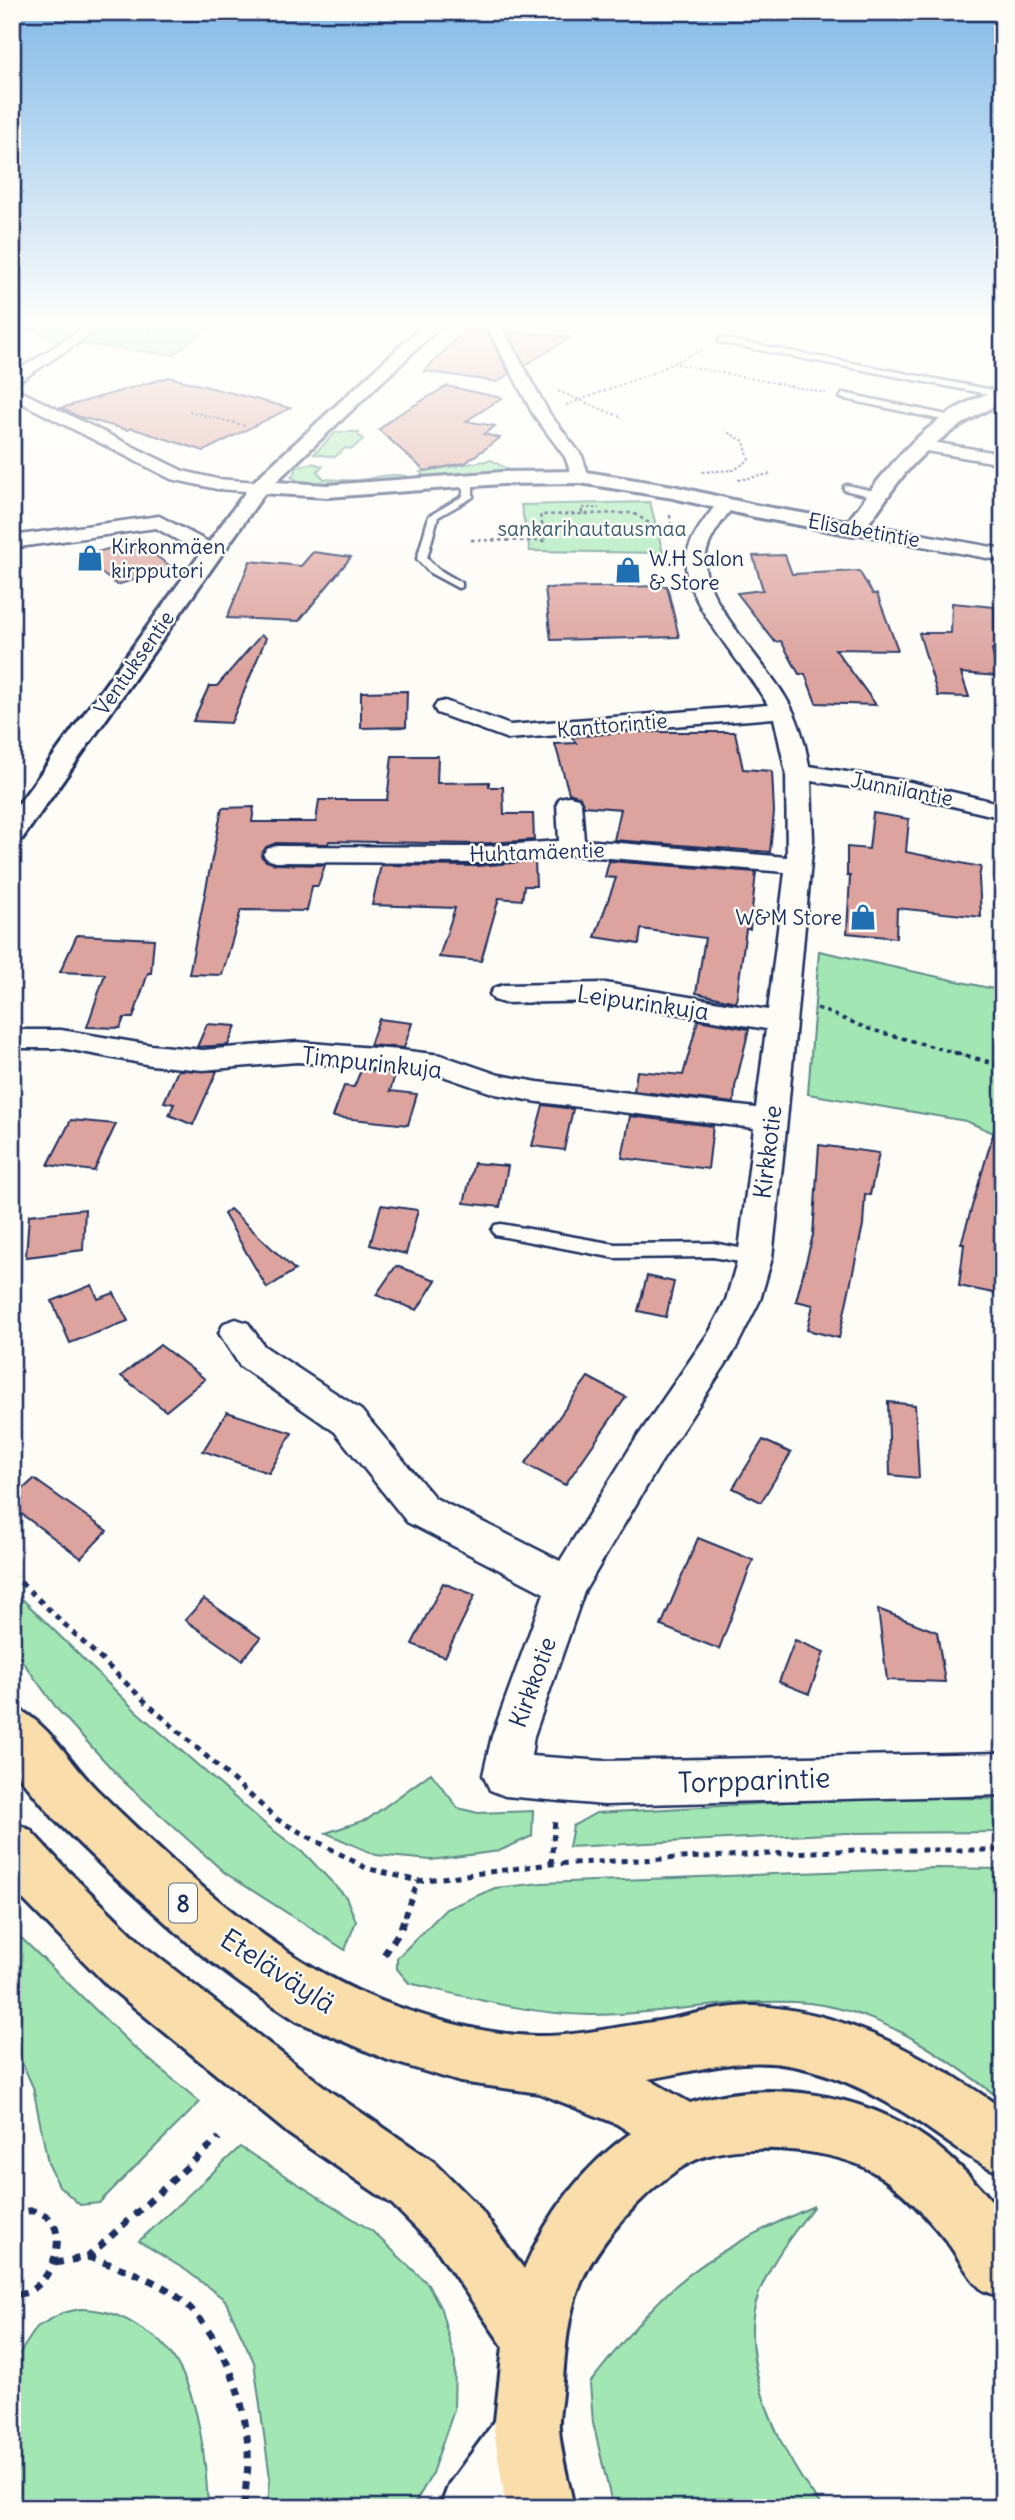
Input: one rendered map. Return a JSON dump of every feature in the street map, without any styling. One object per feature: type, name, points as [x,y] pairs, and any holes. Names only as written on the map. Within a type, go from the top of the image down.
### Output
[{"type":"highway","name":"Eteläväylä","points":[[12,1730],[75,1804],[128,1855],[220,1935],[317,2001],[388,2032],[460,2054],[539,2065],[636,2104],[686,2134]]},
{"type":"highway","points":[[12,1848],[48,1889],[125,1966],[310,2112],[413,2183],[456,2226],[535,2337]]},
{"type":"highway","points":[[539,2065],[751,2034],[800,2039],[844,2051],[908,2083],[1003,2145]]},
{"type":"highway","points":[[540,2508],[526,2433],[535,2337],[547,2287],[582,2223],[616,2185],[646,2157],[686,2134],[747,2120],[810,2124],[852,2133],[890,2149],[926,2177],[959,2212],[1003,2267]]},
{"type":"main road","name":"Ventuksentie","points":[[12,833],[259,487],[312,438]]},
{"type":"main road","points":[[853,528],[920,445],[929,438]]},
{"type":"main road","name":"Elisabetintie","points":[[259,487],[328,491],[468,480],[580,477],[673,492],[721,510],[853,528]]},
{"type":"main road","points":[[473,2508],[526,2433]]},
{"type":"street","points":[[103,438],[177,475],[217,484],[259,487]]},
{"type":"street","points":[[559,438],[573,456],[580,477]]},
{"type":"street","points":[[920,445],[1003,459]]},
{"type":"street","name":"Kirkkotie","points":[[505,1775],[513,1736],[566,1585],[645,1456],[723,1340],[743,1300],[755,1258],[801,840],[800,772],[782,711],[768,684],[704,591],[696,571],[701,539],[721,510]]},
{"type":"street","points":[[12,542],[159,522],[211,551]]},
{"type":"street","name":"Elisabetintie","points":[[853,528],[1003,555]]},
{"type":"street","name":"Kanttorintie","points":[[445,708],[508,732],[782,711]]},
{"type":"street","name":"Junnilantie","points":[[800,772],[910,789],[1003,811]]},
{"type":"street","points":[[569,803],[572,847]]},
{"type":"street","name":"Huhtamäentie","points":[[276,854],[477,855],[572,847],[797,865]]},
{"type":"street","name":"Leipurinkuja","points":[[504,994],[605,992],[760,1020],[783,1007]]},
{"type":"street","name":"Timpurinkuja","points":[[12,1039],[61,1040],[151,1055],[203,1060],[297,1052],[400,1060],[441,1065],[495,1084],[538,1092],[772,1120]]},
{"type":"street","points":[[236,1333],[252,1356],[348,1421],[421,1510],[476,1536],[566,1585]]},
{"type":"street","name":"Torpparintie","points":[[505,1775],[604,1783],[1003,1774]]},
{"type":"lane","points":[[457,585],[434,571],[422,559],[434,516],[468,497],[468,480]]},
{"type":"lane","points":[[847,488],[879,495]]},
{"type":"lane","points":[[501,1230],[615,1251],[713,1250],[755,1258]]},
{"type":"path","points":[[695,472],[733,471],[743,467],[750,460],[744,441],[738,438]]},
{"type":"path","points":[[733,471],[748,478]]},
{"type":"path","points":[[672,547],[669,504],[721,510]]},
{"type":"path","points":[[582,514],[581,509],[597,508],[602,514]]},
{"type":"path","points":[[471,540],[546,541],[540,515],[633,513],[657,528],[672,528]]},
{"type":"path","points":[[590,514],[592,519]]},
{"type":"path","points":[[783,1007],[1003,1066]]},
{"type":"path","points":[[12,1574],[151,1707],[278,1820],[366,1868],[418,1881],[551,1864],[857,1850],[1003,1850]]},
{"type":"path","points":[[384,1955],[400,1931],[418,1881]]},
{"type":"path","points":[[12,2103],[12,2158]]},
{"type":"path","points":[[88,2257],[219,2137]]},
{"type":"path","points":[[12,2204],[13,2215],[36,2211],[46,2215],[54,2224],[58,2235],[55,2263],[38,2287],[13,2297]]},
{"type":"path","points":[[55,2263],[88,2257],[141,2275],[177,2297],[200,2320],[222,2352],[239,2394],[248,2448],[243,2508]]},
{"type":"green space","points":[[330,438],[363,439],[352,449],[345,448],[335,457],[314,454]]},
{"type":"green space","points":[[491,460],[509,470],[428,480],[420,472]]},
{"type":"green space","points":[[312,463],[323,466],[317,471],[324,479],[355,480],[395,475],[415,480],[333,486],[302,482],[291,477],[296,471],[294,468]]},
{"type":"green space","name":"sankarihautausmaa","points":[[650,502],[663,553],[530,551],[521,505]]},
{"type":"green space","points":[[819,951],[1003,991],[1003,1137],[966,1121],[808,1094]]},
{"type":"green space","points":[[12,1589],[136,1711],[265,1824],[306,1855],[346,1897],[356,1921],[345,1950],[225,1873],[123,1781],[58,1710],[12,1647]]},
{"type":"green space","points":[[431,1773],[458,1808],[478,1813],[533,1811],[532,1836],[499,1851],[431,1860],[376,1855],[326,1833],[368,1819]]},
{"type":"green space","points":[[875,1797],[1003,1799],[1003,1832],[847,1833],[569,1847],[573,1826],[596,1813]]},
{"type":"green space","points":[[933,1868],[1003,1869],[1003,2101],[956,2066],[906,2035],[853,2012],[825,2005],[770,2002],[643,2013],[569,2014],[500,2004],[409,1983],[397,1969],[397,1958],[446,1909],[495,1888],[542,1883]]},
{"type":"green space","points":[[12,1929],[133,2046],[200,2102],[99,2203],[80,2205],[59,2186],[48,2163],[33,2087],[12,2041]]},
{"type":"green space","points":[[240,2147],[372,2231],[428,2284],[441,2309],[455,2361],[454,2410],[431,2476],[412,2508],[268,2508],[270,2478],[254,2362],[225,2300],[187,2271],[139,2241]]},
{"type":"green space","points":[[814,2206],[779,2253],[765,2279],[755,2306],[752,2330],[754,2357],[769,2413],[794,2466],[824,2508],[613,2508],[593,2423],[590,2383],[652,2309],[690,2273],[742,2241]]},
{"type":"green space","points":[[80,2309],[119,2316],[160,2341],[175,2359],[185,2378],[198,2421],[208,2508],[12,2508],[12,2365],[37,2327],[62,2313]]},
{"type":"building","points":[[161,438],[231,438],[204,451]]},
{"type":"building","points":[[388,438],[500,438],[465,463],[425,471]]},
{"type":"building","points":[[135,541],[173,568],[117,585],[80,557]]},
{"type":"building","points":[[313,552],[351,557],[299,621],[227,618],[250,561],[301,566]]},
{"type":"building","points":[[785,555],[792,574],[859,571],[873,594],[877,594],[898,650],[835,649],[876,705],[816,703],[805,674],[799,674],[781,641],[775,642],[737,593],[763,590],[753,556]]},
{"type":"building","points":[[667,586],[679,637],[551,640],[545,588]]},
{"type":"building","points":[[952,603],[994,607],[995,649],[992,649],[997,676],[961,673],[969,697],[938,696],[919,633],[951,633]]},
{"type":"building","points":[[261,635],[266,638],[231,723],[193,721],[209,686],[217,686]]},
{"type":"building","points":[[407,691],[406,727],[361,728],[361,692]]},
{"type":"building","points":[[626,732],[735,732],[743,769],[772,771],[774,812],[770,852],[614,840],[621,809],[584,806],[580,797],[569,793],[555,744],[576,743],[572,737]]},
{"type":"building","points":[[392,756],[438,756],[437,783],[489,782],[489,787],[503,787],[504,814],[533,814],[534,840],[477,844],[329,841],[328,844],[276,843],[266,847],[261,856],[266,861],[275,864],[325,865],[318,886],[312,886],[307,911],[241,910],[222,975],[189,974],[222,808],[254,807],[252,822],[316,822],[319,800],[387,800]]},
{"type":"building","points":[[873,813],[909,819],[906,852],[981,867],[981,917],[897,908],[896,938],[847,933],[850,876],[847,876],[847,847],[869,849]]},
{"type":"building","points":[[535,861],[536,886],[524,886],[522,900],[499,898],[481,961],[439,957],[455,908],[372,905],[381,865],[477,866]]},
{"type":"building","points":[[609,861],[756,872],[750,929],[746,929],[736,1002],[696,993],[705,938],[641,929],[639,944],[595,937],[616,878],[605,877]]},
{"type":"building","points":[[77,935],[154,939],[151,973],[148,973],[133,1018],[124,1018],[120,1028],[87,1027],[105,974],[60,972]]},
{"type":"building","points":[[379,1019],[412,1023],[404,1048],[370,1045]]},
{"type":"building","points":[[698,1020],[749,1029],[735,1087],[734,1103],[634,1091],[637,1071],[683,1075]]},
{"type":"building","points":[[207,1024],[236,1026],[228,1045],[197,1047]]},
{"type":"building","points":[[178,1070],[217,1071],[193,1125],[169,1115],[174,1104],[164,1102]]},
{"type":"building","points":[[361,1070],[396,1072],[390,1091],[417,1094],[408,1125],[333,1117],[344,1086],[354,1087]]},
{"type":"building","points":[[543,1105],[573,1109],[564,1150],[532,1146]]},
{"type":"building","points":[[630,1116],[713,1126],[708,1169],[622,1158]]},
{"type":"building","points":[[71,1120],[116,1124],[94,1171],[48,1165]]},
{"type":"building","points":[[995,1128],[1003,1130],[1003,1295],[959,1286],[964,1244],[961,1244]]},
{"type":"building","points":[[819,1145],[879,1153],[870,1195],[865,1194],[863,1225],[839,1338],[807,1330],[813,1305],[796,1301],[813,1235]]},
{"type":"building","points":[[474,1163],[508,1166],[500,1207],[464,1203]]},
{"type":"building","points":[[381,1205],[418,1210],[406,1254],[370,1245]]},
{"type":"building","points":[[85,1209],[83,1250],[26,1257],[29,1215]]},
{"type":"building","points":[[230,1209],[295,1270],[267,1288],[224,1214]]},
{"type":"building","points":[[396,1266],[436,1280],[417,1310],[376,1295]]},
{"type":"building","points":[[647,1276],[674,1282],[666,1317],[638,1311]]},
{"type":"building","points":[[92,1285],[98,1299],[114,1293],[128,1321],[70,1343],[52,1301]]},
{"type":"building","points":[[160,1345],[205,1379],[166,1411],[121,1376]]},
{"type":"building","points":[[588,1377],[626,1397],[565,1485],[525,1464]]},
{"type":"building","points":[[888,1402],[915,1405],[919,1478],[890,1475]]},
{"type":"building","points":[[227,1412],[292,1433],[269,1473],[203,1451]]},
{"type":"building","points":[[763,1440],[791,1453],[761,1502],[733,1488]]},
{"type":"building","points":[[34,1479],[107,1531],[81,1558],[12,1507],[12,1499]]},
{"type":"building","points":[[698,1538],[753,1560],[719,1649],[661,1626]]},
{"type":"building","points":[[443,1583],[475,1595],[445,1657],[412,1644]]},
{"type":"building","points":[[204,1599],[261,1638],[242,1660],[185,1620]]},
{"type":"building","points":[[878,1609],[937,1632],[945,1682],[887,1680]]},
{"type":"building","points":[[795,1640],[824,1652],[809,1694],[779,1682]]},
{"type":"place","name":"Kirkonmäen kirpputori","points":[[90,558]]},
{"type":"place","name":"W.H Salon & Store","points":[[628,570]]},
{"type":"place","name":"W&M Store","points":[[863,917]]}]
